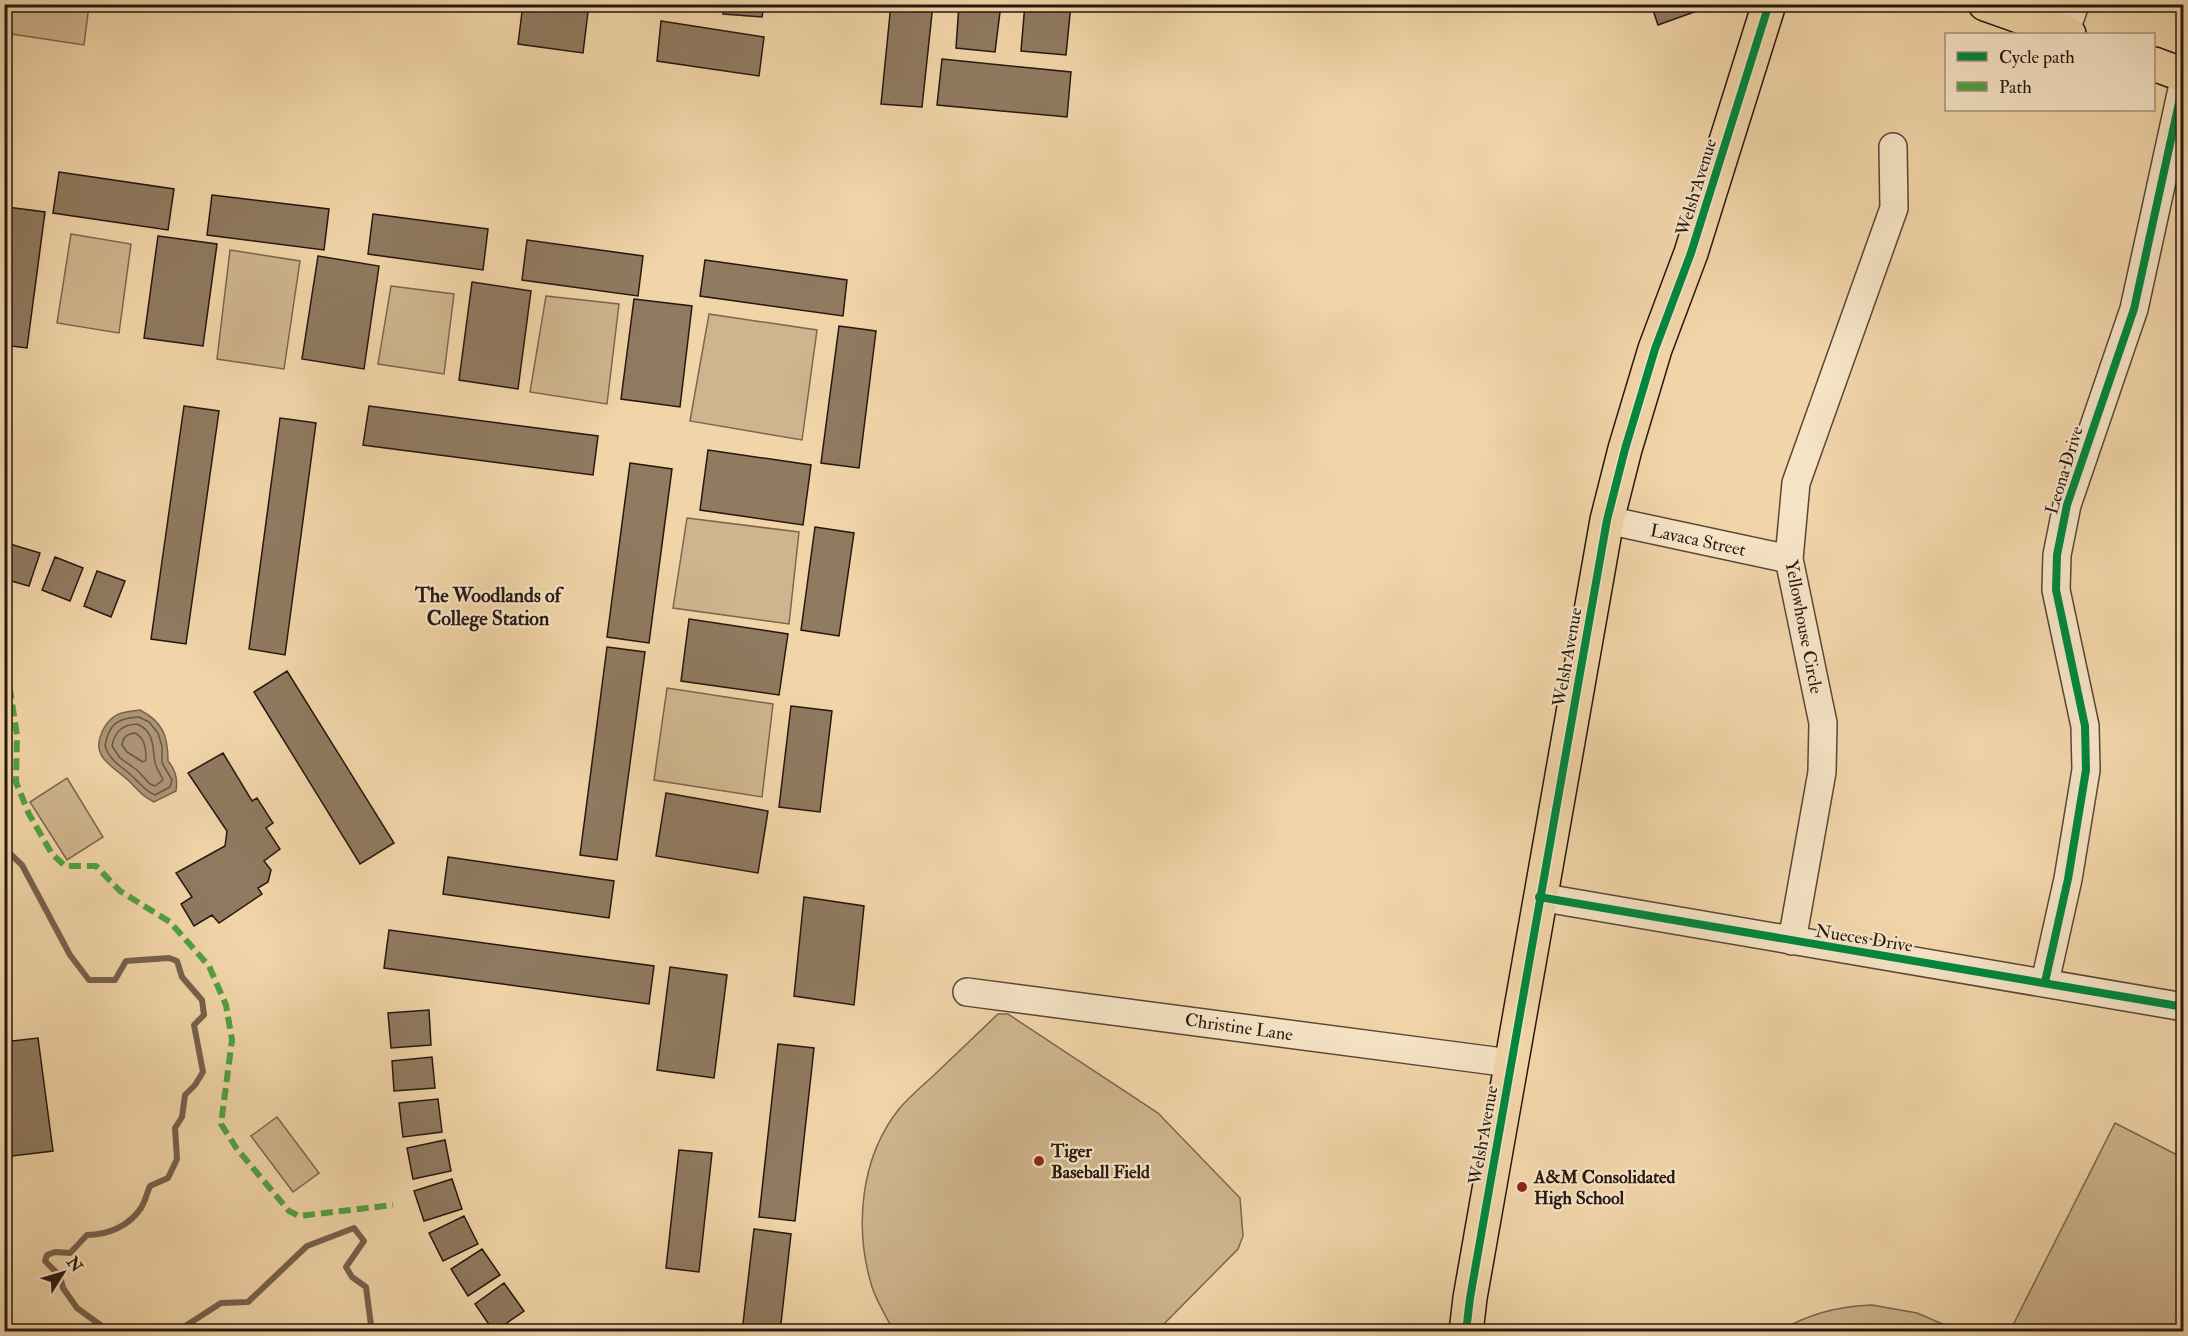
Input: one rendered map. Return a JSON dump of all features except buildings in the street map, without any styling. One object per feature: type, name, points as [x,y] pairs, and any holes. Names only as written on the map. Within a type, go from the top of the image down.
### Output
[{"type":"main road","name":"Welsh Avenue","points":[[1466,1332],[1471,1289],[1606,520],[1624,449],[1655,349],[1691,253],[1769,4]]},
{"type":"main road","points":[[1986,4],[2070,24]]},
{"type":"main road","points":[[2155,64],[2184,75]]},
{"type":"street","name":"Leona Drive","points":[[2045,982],[2068,879],[2086,770],[2085,726],[2056,590],[2057,555],[2067,505],[2134,309],[2184,80]]},
{"type":"street","name":"Yellowhouse Circle","points":[[1792,941],[1822,772],[1823,723],[1789,559],[1796,483],[1894,208],[1893,147]]},
{"type":"street","name":"Lavaca Street","points":[[1606,520],[1789,559]]},
{"type":"street","name":"Nueces Drive","points":[[1539,897],[2184,1007]]},
{"type":"street","name":"Christine Lane","points":[[967,992],[1510,1063]]},
{"type":"shaded area","points":[[5,4],[89,5],[84,45],[5,33]]},
{"type":"shaded area","points":[[71,234],[131,244],[119,333],[57,323]]},
{"type":"shaded area","points":[[230,250],[300,261],[284,369],[217,359]]},
{"type":"shaded area","points":[[391,286],[454,294],[444,374],[378,364]]},
{"type":"shaded area","points":[[546,296],[619,304],[607,404],[530,392]]},
{"type":"shaded area","points":[[709,314],[817,330],[802,440],[690,421]]},
{"type":"shaded area","points":[[687,518],[799,532],[789,624],[673,608]]},
{"type":"shaded area","points":[[667,688],[773,704],[762,797],[654,780]]},
{"type":"shaded area","points":[[67,778],[103,837],[67,860],[30,802]]},
{"type":"shaded area","name":"Tiger Baseball Field","points":[[998,1014],[1008,1014],[1158,1113],[1240,1198],[1243,1236],[1238,1249],[1157,1331],[894,1331],[879,1304],[866,1264],[862,1218],[864,1194],[876,1149],[899,1109]]},
{"type":"shaded area","points":[[277,1117],[319,1173],[293,1192],[251,1136]]},
{"type":"shaded area","points":[[2115,1123],[2183,1158],[2183,1331],[2010,1331]]},
{"type":"shaded area","points":[[1872,1305],[1917,1313],[1959,1331],[1780,1331],[1824,1312]]},
{"type":"water","points":[[140,710],[154,720],[163,731],[167,744],[168,761],[175,771],[176,791],[154,802],[109,765],[100,753],[100,738],[107,723],[124,712]]},
{"type":"waterway","points":[[4,848],[22,865],[70,955],[89,980],[115,980],[126,961],[169,958],[177,961],[182,977],[202,1000],[204,1015],[194,1025],[203,1072],[185,1095],[182,1117],[175,1128],[177,1159],[168,1178],[150,1186],[141,1208],[130,1220],[110,1231],[87,1235],[70,1253],[55,1252],[47,1255],[45,1261],[60,1276],[63,1288],[77,1308],[110,1332]]},
{"type":"waterway","points":[[176,1332],[221,1303],[248,1302],[307,1246],[354,1228],[364,1241],[346,1267],[352,1277],[366,1287],[371,1325],[377,1332]]},
{"type":"marked path","points":[[4,670],[8,677],[17,735],[16,782],[29,814],[52,854],[65,866],[96,866],[120,891],[170,922],[209,966],[226,1005],[232,1040],[221,1124],[237,1149],[289,1211],[299,1216],[393,1205]]},
{"type":"cycle path","points":[[1466,1332],[1470,1298],[1607,520],[1625,449],[1655,349],[1691,253],[1769,4]]},
{"type":"cycle path","points":[[2045,982],[2068,879],[2086,770],[2085,726],[2056,590],[2057,555],[2067,505],[2134,309],[2184,80]]},
{"type":"cycle path","points":[[1539,897],[2184,1007]]},
{"type":"place","name":"Tiger Baseball Field","points":[[1039,1161]]},
{"type":"place","name":"A&M Consolidated High School","points":[[1522,1187]]},
{"type":"district","name":"The Woodlands of College Station","points":[[488,606]]}]
